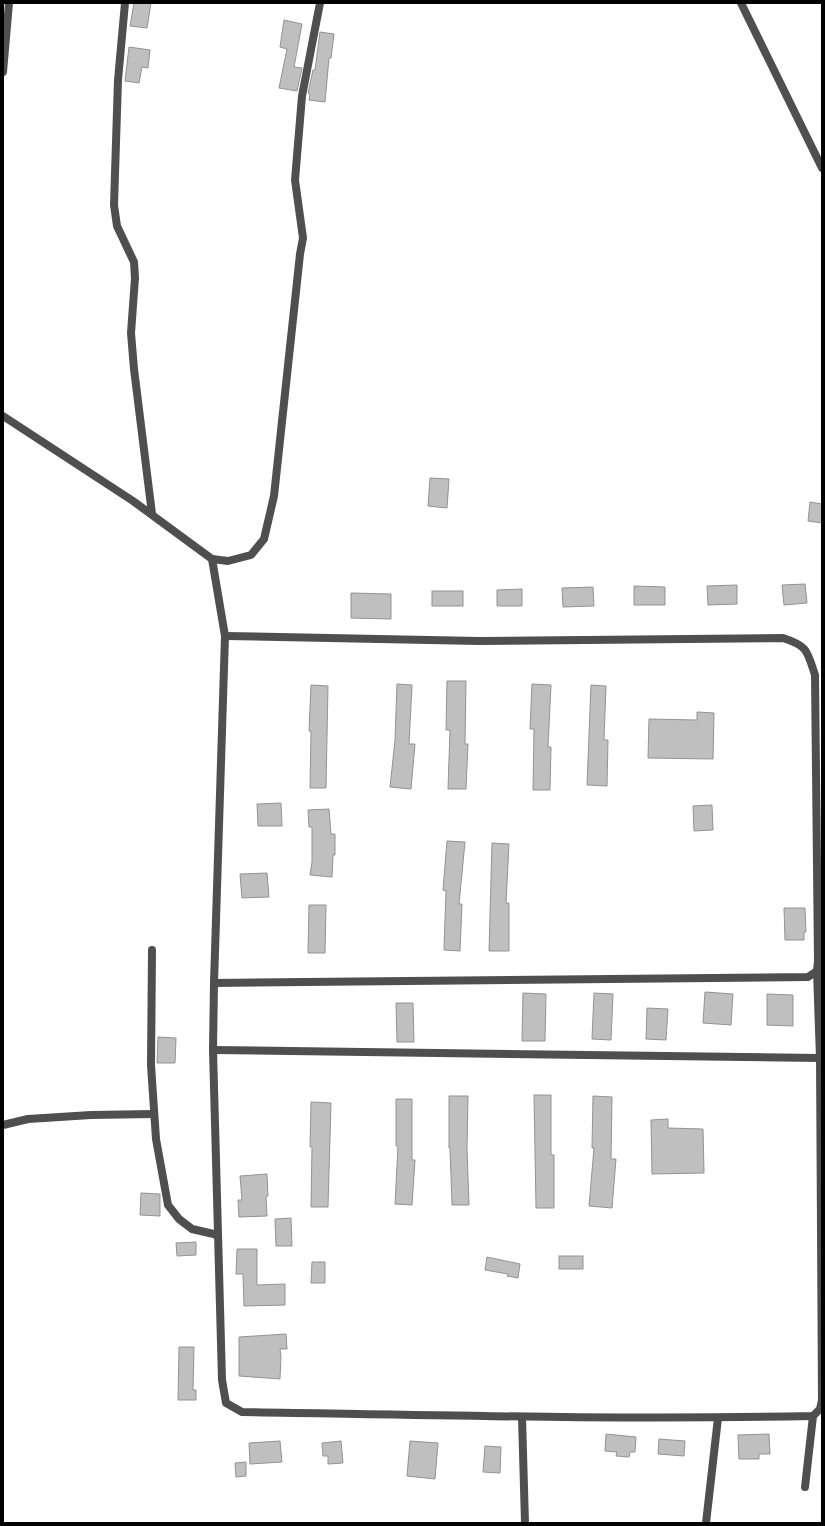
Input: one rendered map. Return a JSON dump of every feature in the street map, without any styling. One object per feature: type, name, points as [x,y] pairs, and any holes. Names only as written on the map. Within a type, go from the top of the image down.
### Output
[{"type":"street","points":[[3,72],[9,3]]},
{"type":"street","points":[[125,3],[118,80],[114,205],[117,226],[134,262],[135,278],[132,334],[133,355],[152,514]]},
{"type":"street","points":[[3,416],[152,514],[212,559],[228,561],[251,555],[264,539],[274,496],[303,238],[295,180],[302,96],[320,3]]},
{"type":"street","points":[[741,3],[822,168]]},
{"type":"street","points":[[212,559],[225,636],[213,1050],[222,1380],[226,1403],[242,1412],[522,1417],[718,1418],[813,1416]]},
{"type":"street","points":[[225,636],[479,641],[783,638],[798,643],[808,653],[815,675],[817,970],[820,1058],[822,1400],[820,1409],[813,1416],[805,1487]]},
{"type":"street","points":[[152,950],[151,1065],[154,1114],[156,1139],[168,1205],[179,1218],[192,1229],[218,1235]]},
{"type":"street","points":[[214,983],[808,977],[817,970]]},
{"type":"street","points":[[213,1050],[820,1058]]},
{"type":"street","points":[[3,1125],[28,1118],[154,1114]]},
{"type":"street","points":[[522,1417],[525,1523]]},
{"type":"street","points":[[706,1523],[718,1418]]},
{"type":"building","points":[[134,3],[151,3],[147,28],[130,26]]},
{"type":"building","points":[[284,20],[302,24],[294,67],[302,68],[297,91],[279,88],[287,49],[280,47]]},
{"type":"building","points":[[320,32],[334,34],[331,58],[329,58],[325,102],[309,100],[310,94],[308,93],[313,70],[315,70]]},
{"type":"building","points":[[129,47],[150,50],[148,68],[142,67],[139,83],[125,81]]},
{"type":"building","points":[[430,478],[449,479],[447,508],[428,506]]},
{"type":"building","points":[[810,502],[822,504],[822,523],[808,521]]},
{"type":"building","points":[[805,584],[807,603],[784,605],[782,585]]},
{"type":"building","points":[[737,585],[737,604],[708,605],[707,586]]},
{"type":"building","points":[[634,586],[665,587],[665,605],[634,605]]},
{"type":"building","points":[[593,587],[594,606],[563,607],[562,588]]},
{"type":"building","points":[[522,589],[522,606],[497,606],[497,590]]},
{"type":"building","points":[[432,591],[463,591],[463,606],[432,606]]},
{"type":"building","points":[[351,593],[391,594],[391,619],[351,618]]},
{"type":"building","points":[[447,681],[466,681],[465,744],[468,744],[466,789],[448,789],[450,730],[446,730]]},
{"type":"building","points":[[397,684],[412,685],[409,744],[415,744],[411,789],[390,787],[395,740]]},
{"type":"building","points":[[532,684],[551,685],[548,747],[551,747],[550,790],[533,790],[534,729],[530,729]]},
{"type":"building","points":[[311,685],[328,686],[326,788],[310,788],[311,731],[309,731]]},
{"type":"building","points":[[591,685],[606,686],[604,740],[608,740],[607,786],[587,785]]},
{"type":"building","points":[[697,712],[714,713],[713,759],[648,758],[649,719],[697,720]]},
{"type":"building","points":[[281,803],[282,826],[258,826],[257,804]]},
{"type":"building","points":[[712,805],[713,830],[694,831],[693,806]]},
{"type":"building","points":[[329,809],[331,834],[335,834],[335,855],[333,855],[332,877],[310,875],[312,862],[312,827],[309,827],[308,810]]},
{"type":"building","points":[[447,841],[465,842],[459,904],[462,904],[460,951],[444,950],[446,891],[443,890]]},
{"type":"building","points":[[492,843],[509,844],[506,903],[509,903],[509,951],[489,951]]},
{"type":"building","points":[[267,873],[269,897],[242,898],[240,874]]},
{"type":"building","points":[[309,905],[326,905],[325,953],[308,953]]},
{"type":"building","points":[[784,908],[805,908],[806,932],[804,932],[804,940],[785,940]]},
{"type":"building","points":[[705,992],[733,994],[731,1025],[703,1023]]},
{"type":"building","points":[[523,993],[546,994],[545,1041],[522,1041]]},
{"type":"building","points":[[594,993],[613,994],[611,1040],[592,1039]]},
{"type":"building","points":[[767,994],[793,995],[793,1026],[767,1025]]},
{"type":"building","points":[[396,1003],[413,1003],[414,1042],[397,1042]]},
{"type":"building","points":[[647,1008],[668,1009],[666,1040],[646,1039]]},
{"type":"building","points":[[158,1037],[176,1038],[175,1063],[157,1063]]},
{"type":"building","points":[[534,1095],[551,1095],[551,1155],[554,1155],[554,1208],[536,1208]]},
{"type":"building","points":[[449,1096],[468,1096],[467,1148],[469,1205],[452,1205],[449,1148]]},
{"type":"building","points":[[593,1096],[612,1097],[611,1159],[616,1159],[612,1208],[589,1206],[594,1148],[592,1148]]},
{"type":"building","points":[[396,1099],[412,1099],[412,1160],[415,1160],[412,1205],[395,1204],[398,1146],[396,1146]]},
{"type":"building","points":[[311,1102],[331,1103],[328,1207],[311,1207]]},
{"type":"building","points":[[668,1119],[668,1128],[703,1129],[704,1173],[652,1174],[651,1120]]},
{"type":"building","points":[[267,1174],[267,1216],[239,1217],[238,1200],[242,1200],[240,1176]]},
{"type":"building","points":[[141,1193],[160,1194],[160,1216],[140,1215]]},
{"type":"building","points":[[291,1218],[292,1246],[276,1246],[275,1219]]},
{"type":"building","points":[[196,1242],[196,1255],[177,1256],[176,1243]]},
{"type":"building","points":[[237,1249],[257,1249],[257,1285],[285,1284],[285,1305],[244,1306],[243,1274],[236,1274]]},
{"type":"building","points":[[559,1256],[583,1256],[583,1269],[559,1269]]},
{"type":"building","points":[[487,1257],[520,1264],[518,1278],[507,1276],[508,1274],[485,1270]]},
{"type":"building","points":[[312,1262],[325,1262],[325,1283],[311,1283]]},
{"type":"building","points":[[286,1334],[287,1349],[280,1349],[280,1379],[239,1376],[239,1337]]},
{"type":"building","points":[[179,1347],[194,1347],[193,1390],[196,1390],[196,1400],[178,1400]]},
{"type":"building","points":[[606,1434],[636,1437],[635,1452],[630,1452],[629,1457],[616,1456],[617,1452],[605,1451]]},
{"type":"building","points":[[769,1434],[770,1454],[759,1454],[759,1459],[739,1459],[738,1435]]},
{"type":"building","points":[[659,1439],[685,1441],[684,1456],[658,1454]]},
{"type":"building","points":[[280,1441],[282,1462],[250,1464],[249,1443]]},
{"type":"building","points":[[341,1441],[343,1463],[328,1464],[328,1456],[323,1456],[322,1443]]},
{"type":"building","points":[[410,1441],[438,1443],[435,1479],[407,1476]]},
{"type":"building","points":[[485,1446],[501,1447],[500,1473],[483,1472]]},
{"type":"building","points":[[246,1462],[246,1476],[236,1477],[235,1463]]}]
